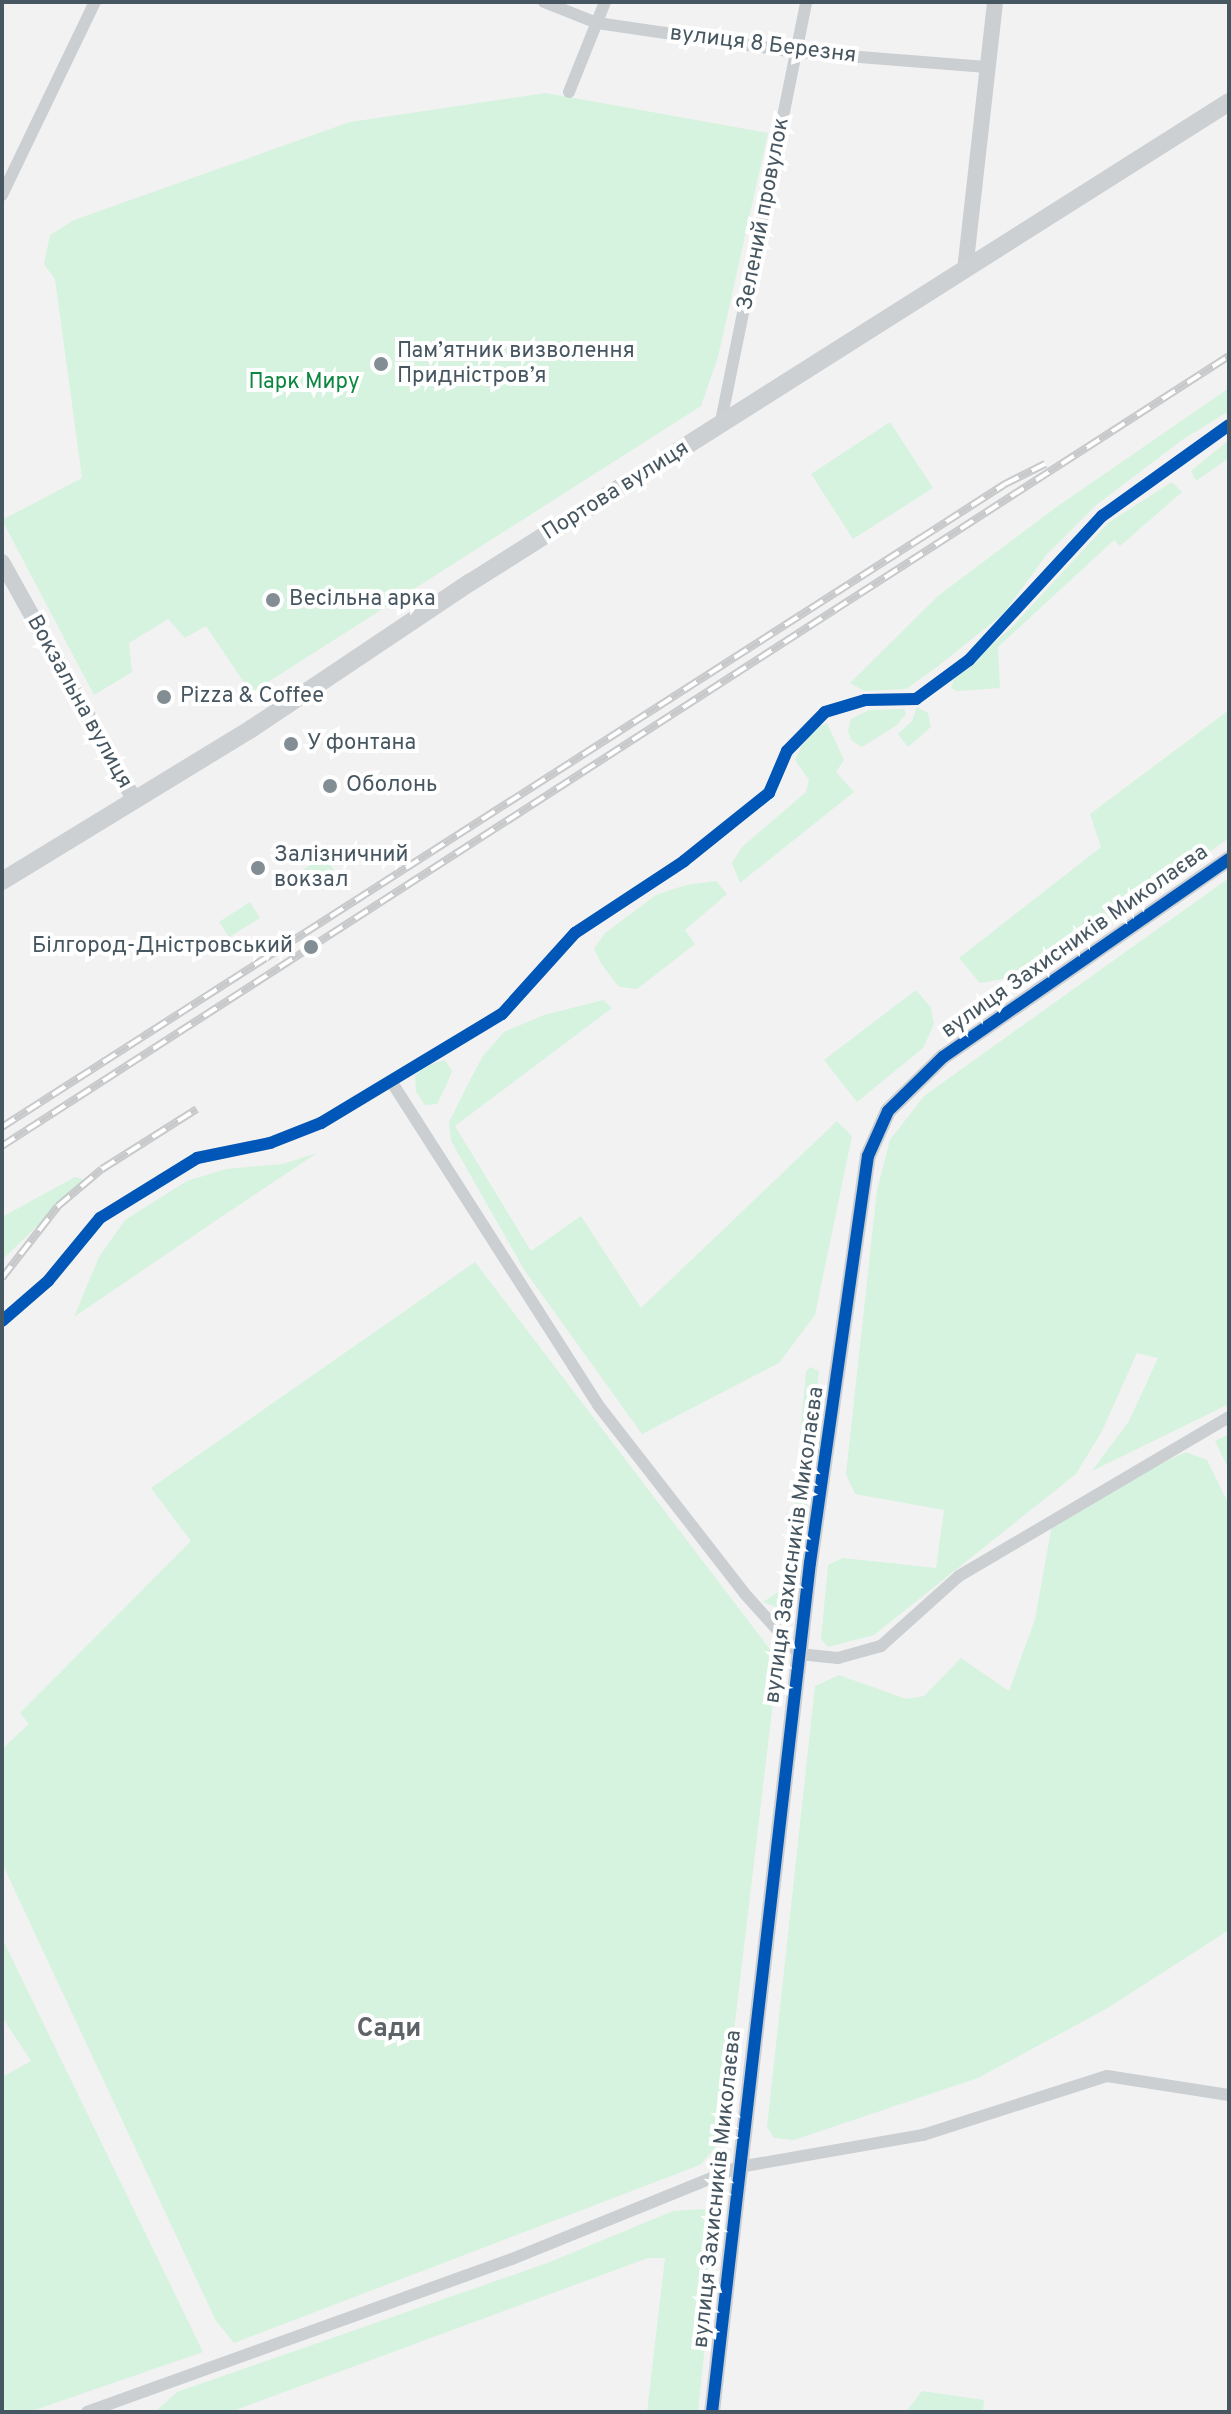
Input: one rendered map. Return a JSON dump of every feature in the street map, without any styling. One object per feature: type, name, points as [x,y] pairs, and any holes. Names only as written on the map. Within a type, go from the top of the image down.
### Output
[{"type":"main road","name":"Портова вулиця","points":[[2,881],[251,729],[471,582],[1229,102]]},
{"type":"street","points":[[2,195],[95,2]]},
{"type":"street","name":"вулиця 8 Березня","points":[[544,2],[597,23],[796,52],[986,67]]},
{"type":"street","points":[[569,92],[605,2]]},
{"type":"street","name":"Зелений провулок","points":[[720,426],[806,2]]},
{"type":"street","points":[[965,270],[995,2]]},
{"type":"street","points":[[2,1321],[48,1281],[100,1218],[185,1165],[197,1158],[270,1143],[321,1123],[502,1014],[575,933],[684,861],[769,793],[787,751],[825,712],[865,700],[916,699],[969,660],[1102,516],[1229,425]]},
{"type":"street","name":"Вокзальна вулиця","points":[[2,562],[134,799]]},
{"type":"street","name":"вулиця Захисників Миколаєва","points":[[712,2412],[799,1654],[868,1156],[888,1111],[943,1057],[1229,859]]},
{"type":"street","points":[[391,1081],[598,1405],[745,1594],[799,1654],[838,1658],[881,1646],[959,1576],[1229,1417]]},
{"type":"street","points":[[87,2412],[512,2259],[739,2167],[923,2135],[1107,2076],[1229,2095]]},
{"type":"green space","name":"Парк Миру","points":[[546,93],[768,133],[718,357],[701,406],[251,693],[206,626],[185,638],[168,619],[129,643],[132,672],[94,695],[2,520],[82,478],[55,279],[44,264],[50,235],[74,220],[350,122]]},
{"type":"green space","points":[[1229,388],[1229,411],[1182,440],[1095,506],[1047,554],[1004,613],[937,667],[906,689],[864,691],[850,683],[938,596],[1058,506]]},
{"type":"green space","points":[[890,422],[933,488],[853,539],[811,474]]},
{"type":"green space","points":[[1229,440],[1229,458],[1196,481],[1191,471]]},
{"type":"green space","points":[[1172,482],[1182,492],[1120,546],[1114,540],[998,647],[1000,688],[957,691],[951,688],[954,679],[1012,627],[1108,523]]},
{"type":"green space","points":[[917,707],[928,713],[931,727],[908,747],[898,734],[912,721]]},
{"type":"green space","points":[[904,709],[906,714],[897,725],[862,747],[851,740],[848,731],[851,719],[869,710]]},
{"type":"green space","points":[[1229,710],[1229,838],[1066,953],[1015,977],[980,983],[959,958],[1101,847],[1090,814]]},
{"type":"green space","points":[[827,723],[844,760],[836,772],[854,792],[740,883],[732,863],[742,847],[806,792],[809,780],[795,760],[801,747],[817,728]]},
{"type":"green space","points":[[324,856],[334,870],[301,892],[292,877]]},
{"type":"green space","points":[[1229,878],[1229,1404],[1092,1471],[1129,1421],[1158,1358],[1137,1353],[1102,1431],[1076,1474],[874,1635],[828,1647],[821,1639],[828,1565],[843,1558],[936,1568],[944,1510],[855,1494],[846,1474],[877,1190],[890,1140],[924,1096]]},
{"type":"green space","points":[[716,881],[727,894],[685,930],[695,944],[637,989],[619,987],[594,949],[605,933],[656,895],[686,885]]},
{"type":"green space","points":[[250,902],[260,918],[229,937],[219,922]]},
{"type":"green space","points":[[916,990],[931,1008],[934,1024],[923,1048],[857,1102],[824,1060]]},
{"type":"green space","points":[[603,1000],[612,1008],[455,1126],[531,1251],[581,1216],[641,1308],[837,1121],[852,1136],[815,1315],[779,1363],[642,1434],[525,1271],[451,1141],[449,1122],[483,1056],[504,1032],[544,1015]]},
{"type":"green space","points":[[445,1060],[452,1071],[446,1086],[437,1104],[425,1105],[416,1092],[415,1075],[429,1065]]},
{"type":"green space","points":[[317,1153],[74,1317],[99,1257],[125,1220],[187,1181],[226,1169],[283,1164]]},
{"type":"green space","points":[[75,1177],[85,1180],[2,1260],[2,1217]]},
{"type":"green space","points":[[475,1262],[778,1660],[721,2141],[700,2165],[234,2343],[216,2321],[2,1863],[2,1749],[29,1724],[20,1713],[191,1541],[151,1488]]},
{"type":"green space","points":[[810,1367],[819,1371],[812,1438],[806,1441],[800,1435],[806,1372]]},
{"type":"green space","points":[[1229,1434],[1229,1470],[1215,1441]]},
{"type":"green space","points":[[1186,1452],[1207,1460],[1229,1505],[1229,1930],[1106,2009],[978,2078],[794,2140],[774,2138],[767,2127],[815,1686],[839,1675],[906,1699],[924,1696],[961,1658],[1009,1691],[1035,1619],[1054,1514]]},
{"type":"green space","points":[[803,1483],[809,1488],[803,1553],[792,1558],[789,1553],[797,1488]]},
{"type":"green space","points":[[793,1582],[790,1612],[763,1602]]},
{"type":"green space","points":[[2,1938],[203,2352],[29,2412],[2,2412],[2,2077],[31,2061],[2,2017]]},
{"type":"green space","points":[[704,2209],[718,2222],[698,2412],[647,2412],[665,2258],[648,2258],[230,2412],[155,2412],[177,2392],[550,2262],[673,2211]]},
{"type":"green space","points":[[922,2391],[984,2400],[983,2412],[906,2412]]},
{"type":"railway","points":[[2,1146],[1229,356]]},
{"type":"railway","points":[[2,1127],[1005,484],[1045,464]]},
{"type":"railway","points":[[2,1278],[58,1206],[102,1169],[197,1109]]},
{"type":"cycle path","points":[[2,1321],[48,1281],[100,1218],[197,1158],[270,1143],[321,1123],[502,1014],[575,933],[684,861],[769,793],[787,751],[825,712],[865,700],[916,699],[969,660],[1102,516],[1229,425]]},
{"type":"cycle path","points":[[712,2412],[810,1563],[868,1156],[888,1111],[943,1057],[1229,859]]},
{"type":"place","name":"Пам’ятник визволення Придністров’я","points":[[381,364]]},
{"type":"place","name":"Весільна арка","points":[[273,600]]},
{"type":"place","name":"Pizza & Coffee","points":[[164,697]]},
{"type":"place","name":"У фонтана","points":[[291,744]]},
{"type":"place","name":"Оболонь","points":[[330,786]]},
{"type":"place","name":"Залізничний вокзал","points":[[258,868]]},
{"type":"place","name":"Білгород-Дністровський","points":[[311,947]]},
{"type":"district","name":"Сади","points":[[389,2030]]}]
